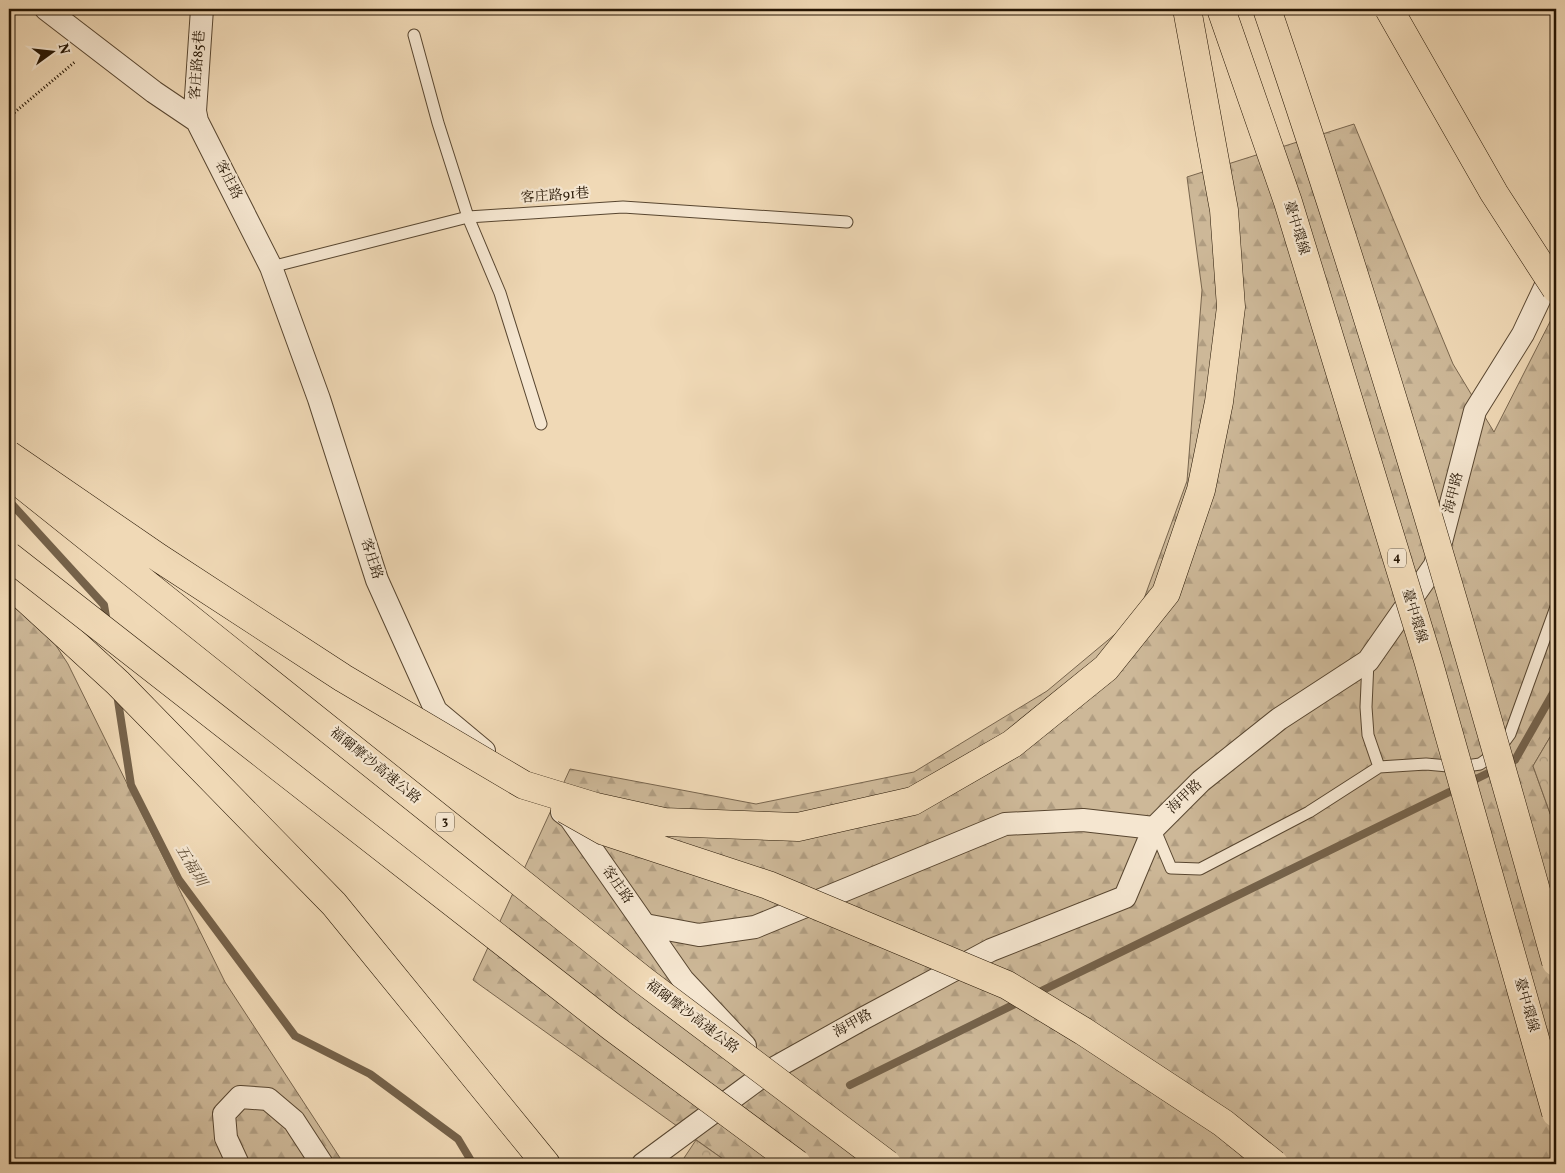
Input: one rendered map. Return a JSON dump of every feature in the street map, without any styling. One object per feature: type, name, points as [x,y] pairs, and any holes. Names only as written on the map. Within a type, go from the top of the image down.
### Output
[{"type":"highway","points":[[524,786],[596,807],[664,822],[798,827],[913,801],[1012,744],[1106,668],[1166,593],[1201,490],[1220,392],[1231,307],[1224,210],[1188,9]]},
{"type":"highway","name":"臺中環線","points":[[1221,9],[1288,202],[1425,651],[1556,1113]]},
{"type":"highway","points":[[1267,9],[1329,191],[1450,590],[1556,962]]},
{"type":"highway","points":[[1390,9],[1494,193],[1556,289]]},
{"type":"highway","points":[[9,455],[168,564],[343,678],[524,786],[604,831],[768,885],[1007,985],[1083,1031],[1223,1123],[1274,1164]]},
{"type":"highway","name":"福爾摩沙高速公路","points":[[9,474],[644,981],[887,1164]]},
{"type":"highway","points":[[9,556],[612,1027],[797,1164]]},
{"type":"highway","points":[[9,583],[118,683],[334,904],[546,1164]]},
{"type":"street","points":[[46,9],[154,92],[198,121]]},
{"type":"street","name":"客庄路85巷","points":[[198,121],[195,111],[202,9]]},
{"type":"street","name":"客庄路","points":[[198,121],[271,267],[319,399],[377,580],[436,711],[570,818],[683,980],[769,1071]]},
{"type":"street","name":"海甲路","points":[[643,1164],[769,1071],[991,950],[1125,898],[1154,828],[1201,781],[1278,719],[1368,661],[1436,565],[1475,411],[1523,334],[1556,264]]},
{"type":"street","points":[[645,925],[699,935],[755,926],[1005,824],[1083,820],[1154,828]]},
{"type":"street","points":[[238,1164],[226,1138],[224,1114],[240,1097],[268,1099],[294,1121],[322,1164]]},
{"type":"lane","points":[[414,35],[438,123],[468,218],[500,293],[541,424]]},
{"type":"lane","name":"客庄路91巷","points":[[271,267],[468,218],[623,207],[847,222]]},
{"type":"lane","points":[[1154,828],[1171,868],[1200,869],[1308,812],[1379,768],[1426,764],[1459,767],[1480,764],[1497,752],[1510,734],[1556,607]]},
{"type":"lane","points":[[1368,661],[1366,707],[1368,735],[1379,768]]},
{"type":"path","points":[[9,117],[94,46]]},
{"type":"green space","points":[[1354,124],[1453,364],[1494,432],[1556,310],[1556,727],[1533,766],[1556,830],[1556,1164],[730,1164],[473,980],[570,769],[756,804],[914,772],[1047,691],[1138,615],[1187,481],[1202,290],[1187,177]]},
{"type":"green space","points":[[9,573],[68,664],[225,982],[344,1164],[9,1164]]},
{"type":"green space","points":[[1556,727],[1556,830],[1533,766]]},
{"type":"green space","points":[[696,1140],[730,1164],[680,1164]]},
{"type":"waterway","name":"五福圳","points":[[9,501],[104,605],[107,623]]},
{"type":"waterway","points":[[1033,995],[1515,760],[1556,688]]},
{"type":"waterway","name":"五福圳","points":[[117,694],[131,785],[179,880],[295,1036],[370,1074],[458,1139],[473,1164]]},
{"type":"waterway","points":[[850,1085],[1021,1001]]}]
